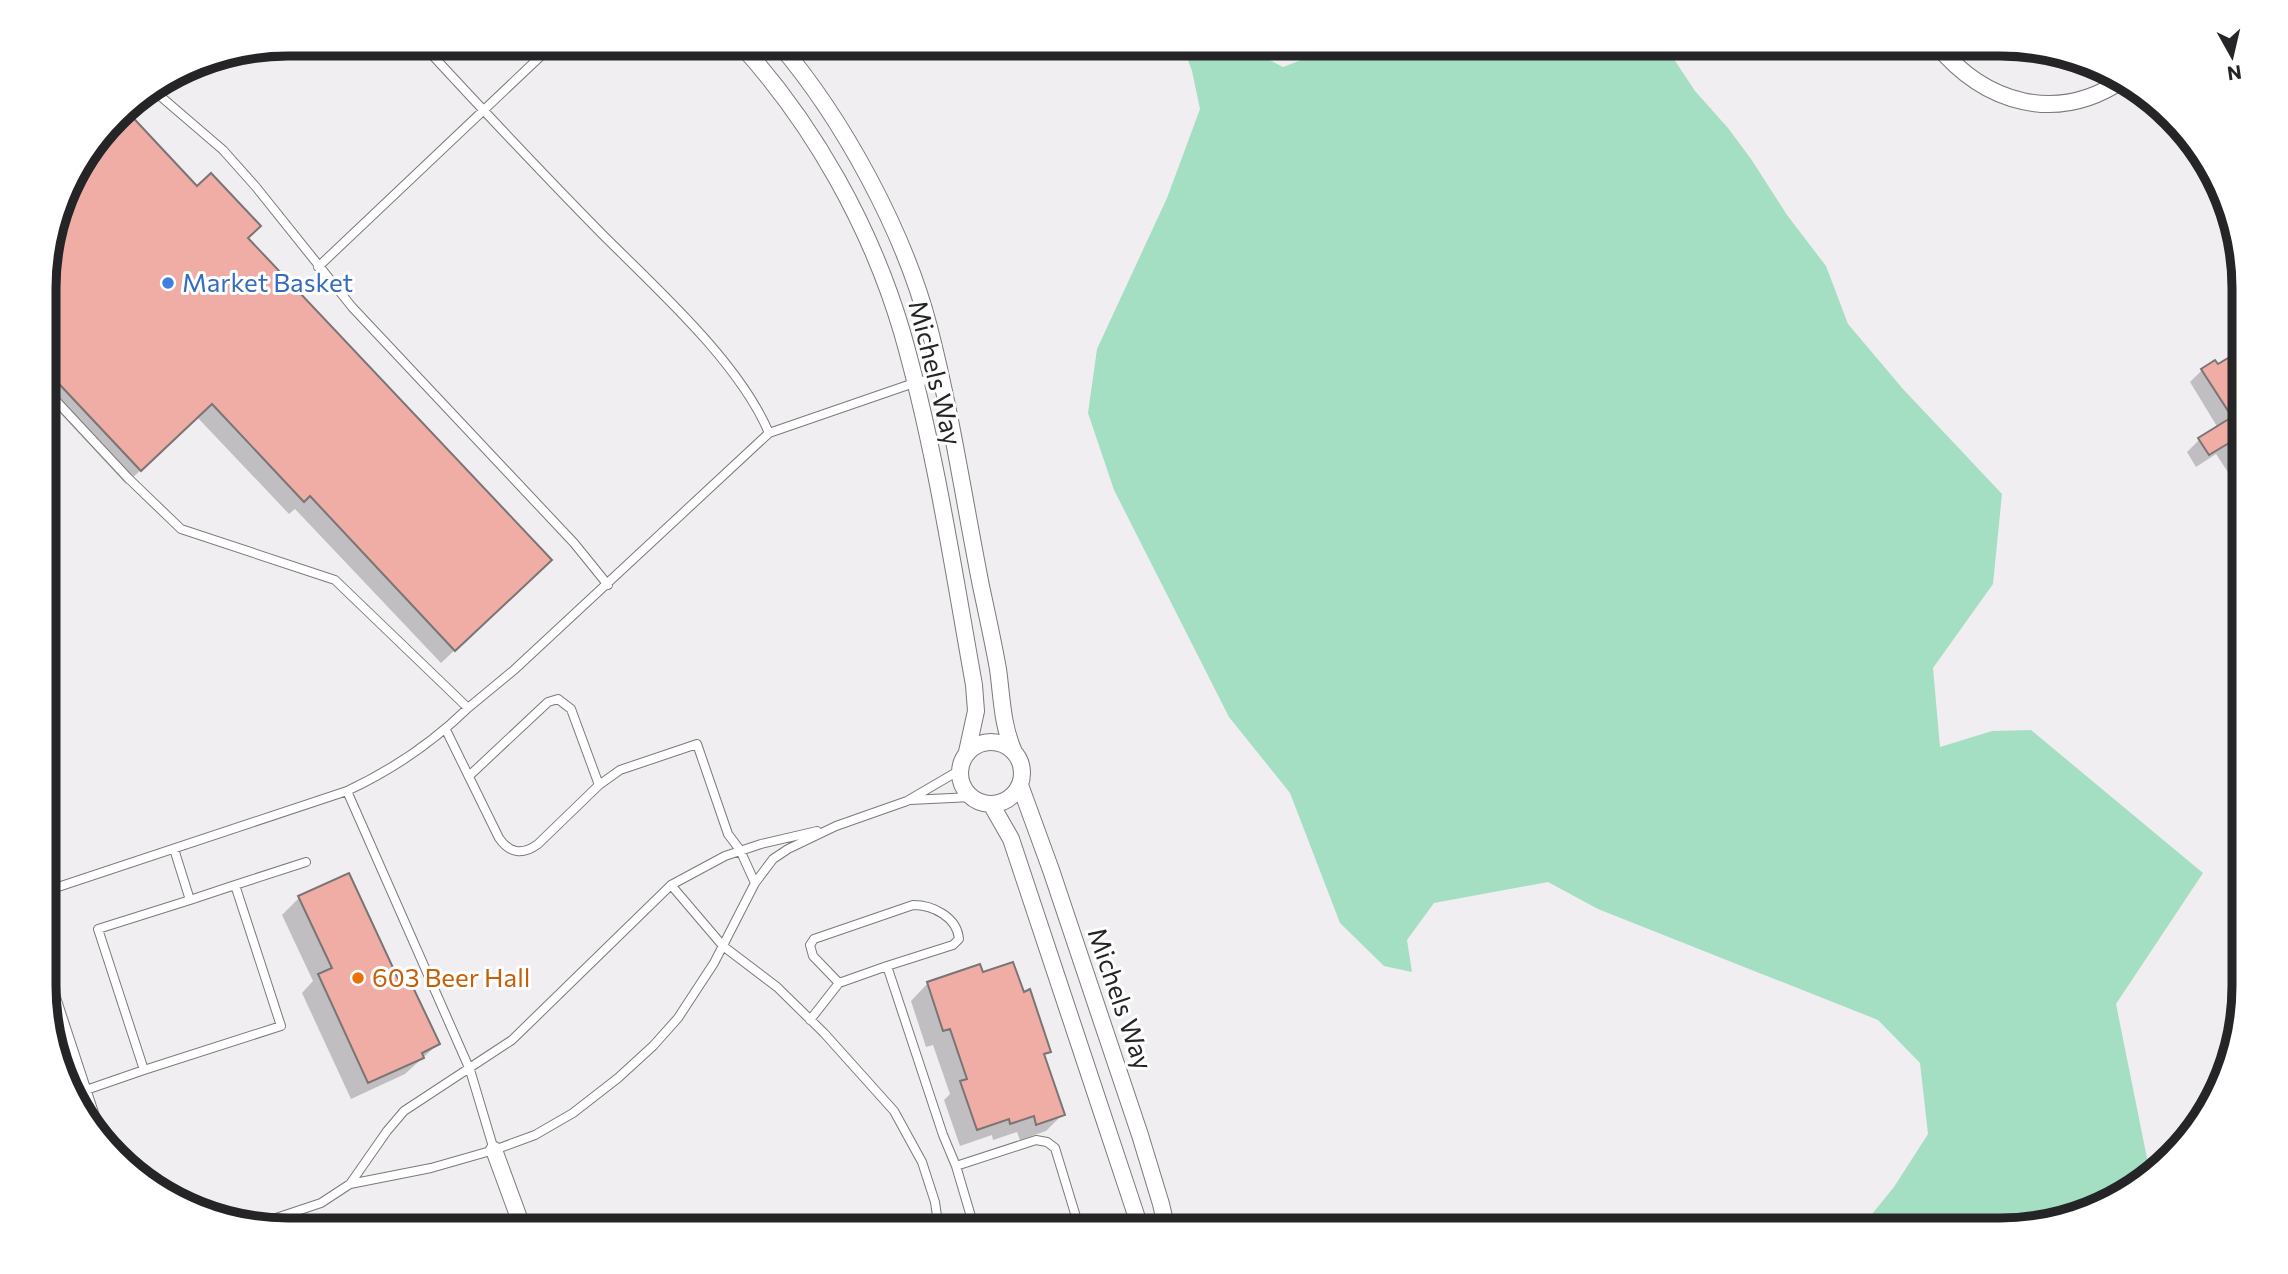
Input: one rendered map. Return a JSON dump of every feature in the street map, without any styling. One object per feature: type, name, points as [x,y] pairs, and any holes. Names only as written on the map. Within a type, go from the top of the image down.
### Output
[{"type":"street","name":"Michels Way","points":[[750,56],[785,99],[821,151],[875,257],[902,333],[940,501],[976,700],[974,728],[967,752]]},
{"type":"street","name":"Michels Way","points":[[789,56],[806,76],[870,182],[919,295],[940,377],[997,668],[1004,726],[1014,752]]},
{"type":"street","points":[[1948,56],[1968,77],[1984,88],[2017,100],[2060,103],[2080,100],[2113,85]]},
{"type":"street","points":[[996,742],[1006,745],[1014,752],[1022,768],[1020,785],[1008,799],[991,804],[972,797],[965,789],[960,770],[967,752],[975,746],[996,742]]},
{"type":"street","name":"Michels Way","points":[[1020,785],[1136,1124],[1164,1218]]},
{"type":"street","name":"Michels Way","points":[[991,804],[1012,839],[1137,1218]]},
{"type":"street","points":[[494,1150],[519,1218]]},
{"type":"lane","points":[[433,56],[518,148],[709,344],[749,394],[769,433]]},
{"type":"lane","points":[[318,267],[539,56]]},
{"type":"lane","points":[[159,95],[223,150],[352,307],[574,543],[608,585]]},
{"type":"lane","points":[[56,888],[347,791],[373,779],[446,730],[608,585],[769,433],[914,383],[940,377]]},
{"type":"lane","points":[[56,401],[128,478],[181,529],[335,580],[468,708]]},
{"type":"lane","points":[[469,776],[548,702],[558,699],[571,709],[599,785]]},
{"type":"lane","points":[[446,730],[499,838],[506,848],[516,852],[529,850],[538,844],[599,785],[620,770],[697,744],[728,834],[740,850],[755,883]]},
{"type":"lane","points":[[351,1184],[387,1130],[404,1111],[512,1040],[671,885],[740,850],[836,826],[907,801],[960,770]]},
{"type":"lane","points":[[347,791],[470,1070],[494,1150]]},
{"type":"lane","points":[[907,801],[972,797]]},
{"type":"lane","points":[[278,1217],[321,1203],[351,1184],[431,1168],[494,1150],[545,1129],[573,1113],[618,1079],[678,1018],[723,946],[755,883],[773,859],[836,826]]},
{"type":"lane","points":[[174,849],[190,900]]},
{"type":"lane","points":[[144,1070],[98,929],[306,862]]},
{"type":"lane","points":[[86,1090],[281,1026],[235,885]]},
{"type":"lane","points":[[671,885],[723,946],[777,988],[894,1111],[922,1162],[937,1218]]},
{"type":"lane","points":[[810,1020],[839,983],[953,945],[958,939],[958,929],[950,919],[922,905],[913,905],[814,939],[810,945],[813,956],[839,983]]},
{"type":"lane","points":[[887,966],[971,1218]]},
{"type":"lane","points":[[57,1001],[94,1113]]},
{"type":"lane","points":[[956,1166],[1036,1140],[1047,1142],[1055,1148],[1076,1218]]},
{"type":"green space","points":[[1186,56],[1262,56],[1283,67],[1312,56],[1672,56],[1695,91],[1751,159],[1787,215],[1826,266],[1848,324],[1903,389],[2002,494],[1993,584],[1933,668],[1940,747],[1992,731],[2031,730],[2203,873],[2116,1004],[2148,1164],[2141,1170],[2116,1187],[2089,1200],[2030,1216],[1869,1218],[1894,1187],[1928,1134],[1920,1063],[1878,1020],[1598,909],[1548,882],[1434,903],[1407,940],[1412,972],[1384,966],[1340,923],[1290,793],[1229,717],[1114,490],[1088,413],[1097,349],[1167,198],[1200,109]]},
{"type":"building","points":[[132,117],[197,186],[211,173],[261,226],[248,238],[552,560],[455,651],[310,496],[304,502],[212,404],[141,471],[56,381],[56,288],[64,228],[74,199],[95,159]]},
{"type":"building","points":[[2232,356],[2232,417],[2201,369],[2215,360],[2218,364]]},
{"type":"building","points":[[2232,417],[2232,447],[2229,443],[2209,455],[2198,438]]},
{"type":"building","name":"603 Beer Hall","points":[[349,873],[401,985],[410,981],[440,1044],[422,1053],[424,1058],[368,1083],[318,974],[332,968],[298,896]]},
{"type":"building","points":[[1013,962],[1024,992],[1030,989],[1051,1052],[1044,1054],[1065,1115],[1036,1125],[1034,1116],[1010,1124],[1009,1119],[977,1130],[960,1081],[967,1079],[950,1029],[943,1031],[927,982],[980,964],[983,972]]},
{"type":"place","name":"Market Basket","points":[[168,283]]},
{"type":"place","name":"603 Beer Hall","points":[[358,978]]}]
